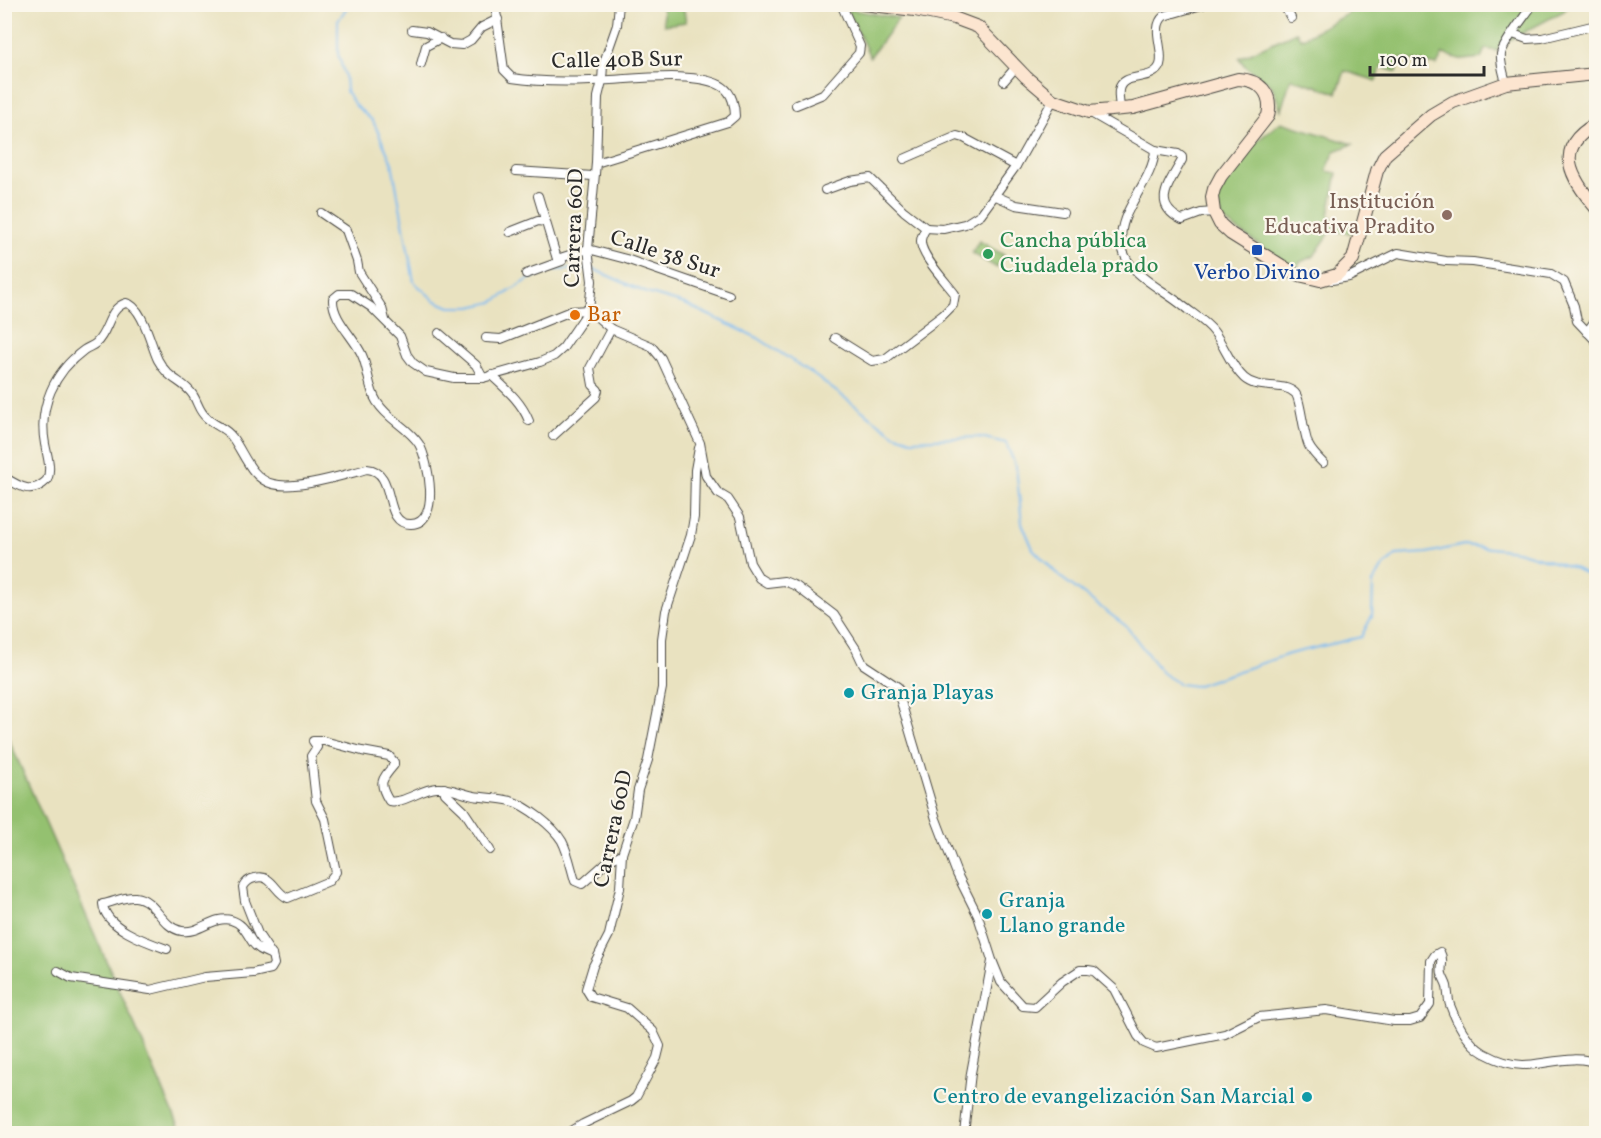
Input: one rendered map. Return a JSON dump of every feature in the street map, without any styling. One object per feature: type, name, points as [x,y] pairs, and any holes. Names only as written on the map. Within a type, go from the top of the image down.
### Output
[{"type":"main road","points":[[863,4],[915,10],[954,18],[978,27],[1016,67],[1053,100],[1089,112],[1120,109],[1191,93],[1238,79],[1252,80],[1263,89],[1268,98],[1268,116],[1227,168],[1214,189],[1212,197],[1214,212],[1220,224],[1231,234],[1295,274],[1320,280],[1337,275],[1353,259],[1377,171],[1384,155],[1406,135],[1453,102],[1506,83],[1596,74]]},
{"type":"main road","points":[[1596,124],[1582,133],[1572,145],[1570,152],[1572,172],[1578,185],[1596,208]]},
{"type":"street","points":[[412,30],[427,32],[454,45],[466,44],[482,27],[498,19],[495,4]]},
{"type":"street","name":"Carrera 60D","points":[[619,4],[617,25],[603,65],[598,97],[596,163],[593,176],[589,252],[592,281],[589,310],[611,329],[651,346],[661,358],[700,443],[706,476],[718,493],[728,499],[740,517],[750,563],[759,578],[767,583],[784,581],[796,586],[819,603],[834,615],[863,664],[898,687],[936,819],[957,874],[978,916],[992,960]]},
{"type":"street","points":[[796,105],[823,94],[859,53],[860,46],[841,4]]},
{"type":"street","points":[[935,4],[954,18]]},
{"type":"street","points":[[1120,109],[1119,90],[1123,83],[1153,74],[1159,67],[1161,58],[1159,20],[1164,16],[1205,4]]},
{"type":"street","points":[[1283,4],[1291,18]]},
{"type":"street","points":[[1506,83],[1501,53],[1533,4]]},
{"type":"street","name":"Calle 40B Sur","points":[[498,19],[504,70],[517,79],[602,81],[691,78],[708,81],[726,89],[735,106],[735,116],[728,122],[596,163]]},
{"type":"street","points":[[1514,34],[1527,39],[1542,38],[1596,25]]},
{"type":"street","points":[[421,64],[426,46],[441,38]]},
{"type":"street","points":[[1004,81],[1016,67]]},
{"type":"street","points":[[825,190],[850,181],[870,178],[904,211],[926,228],[943,229],[965,224],[981,214],[996,196],[1016,166],[1053,100]]},
{"type":"street","points":[[1089,112],[1155,150],[1178,154],[1182,157],[1167,185],[1165,205],[1170,213],[1182,219],[1201,213],[1214,212]]},
{"type":"street","points":[[904,159],[957,136],[1016,166]]},
{"type":"street","points":[[1155,150],[1153,164],[1133,201],[1121,235],[1122,249],[1128,261],[1138,272],[1213,330],[1245,380],[1260,386],[1287,389],[1295,393],[1309,446],[1323,463]]},
{"type":"street","points":[[516,171],[593,176]]},
{"type":"street","points":[[510,232],[538,221],[545,222],[538,196]]},
{"type":"street","points":[[996,196],[1016,205],[1063,212]]},
{"type":"street","points":[[321,213],[346,230],[359,272],[382,308],[386,321]]},
{"type":"street","name":"Calle 38 Sur","points":[[545,222],[556,258],[560,260],[589,252],[626,259],[729,295]]},
{"type":"street","points":[[835,338],[872,361],[885,359],[953,305],[955,294],[922,247],[921,242],[926,228]]},
{"type":"street","points":[[526,274],[589,252]]},
{"type":"street","points":[[1320,280],[1349,277],[1398,253],[1551,274],[1564,282],[1574,306],[1577,321],[1596,341]]},
{"type":"street","points":[[4,477],[25,489],[34,489],[47,480],[50,471],[43,435],[43,419],[50,390],[78,356],[96,343],[118,306],[126,303],[134,306],[167,375],[192,393],[205,417],[230,434],[250,467],[259,477],[274,485],[302,484],[324,481],[367,469],[373,470],[382,477],[398,519],[408,524],[416,523],[426,513],[430,502],[422,451],[414,438],[392,420],[377,403],[369,385],[362,354],[335,311],[333,299],[336,295],[341,293],[354,296],[371,307],[400,336],[407,355],[413,363],[426,372],[454,378],[487,377],[523,368],[554,356],[563,348],[589,310]]},
{"type":"street","points":[[486,339],[501,339],[572,311],[589,310]]},
{"type":"street","points":[[1587,332],[1596,319]]},
{"type":"street","points":[[553,436],[596,397],[598,390],[593,385],[590,368],[611,329]]},
{"type":"street","points":[[439,333],[487,377],[517,399],[529,421]]},
{"type":"street","name":"Carrera 60D","points":[[567,1134],[636,1097],[657,1058],[660,1046],[653,1031],[627,1008],[591,997],[586,989],[593,966],[609,935],[620,888],[622,855],[633,826],[638,790],[648,760],[662,688],[662,639],[666,610],[691,535],[694,517],[695,470],[700,443]]},
{"type":"street","points":[[58,971],[71,978],[150,990],[205,977],[269,971],[274,964],[273,955],[258,934],[246,901],[243,887],[247,881],[265,877],[284,897],[288,898],[329,880],[336,872],[325,819],[316,801],[311,756],[317,747],[313,741],[324,741],[362,752],[389,756],[394,765],[382,778],[383,792],[389,801],[396,802],[418,792],[444,788],[472,796],[509,801],[528,809],[561,839],[578,884],[582,884],[608,861],[622,855]]},
{"type":"street","points":[[444,788],[445,793],[465,811],[490,850]]},
{"type":"street","points":[[167,949],[122,931],[104,909],[104,904],[127,897],[139,897],[168,924],[184,932],[220,919],[233,920],[246,930],[253,944],[273,955]]},
{"type":"street","points":[[992,960],[1001,982],[1023,1006],[1035,1007],[1062,982],[1080,970],[1094,971],[1114,989],[1138,1036],[1144,1043],[1155,1048],[1225,1034],[1259,1017],[1326,1010],[1394,1021],[1420,1018],[1430,1004],[1431,961],[1440,952],[1444,958],[1442,975],[1447,984],[1449,1003],[1465,1034],[1482,1052],[1503,1061],[1522,1065],[1580,1060],[1593,1061],[1596,1064]]},
{"type":"street","points":[[963,1134],[971,1073],[992,960]]},
{"type":"green space","points":[[662,5],[683,5],[686,22],[664,25]]},
{"type":"green space","points":[[1345,5],[1569,5],[1564,11],[1500,45],[1497,51],[1485,49],[1481,58],[1463,60],[1443,54],[1437,65],[1400,58],[1397,72],[1381,67],[1377,81],[1345,71],[1337,93],[1291,78],[1281,110],[1272,86],[1244,65],[1239,58],[1296,32],[1301,39],[1349,13]]},
{"type":"green space","points":[[847,9],[899,18],[870,57]]},
{"type":"green space","points":[[1281,122],[1353,144],[1335,151],[1326,171],[1337,173],[1329,215],[1336,223],[1359,225],[1358,234],[1331,231],[1314,256],[1300,262],[1296,270],[1223,220],[1216,200],[1225,175],[1248,148]]},
{"type":"green space","name":"Cancha pública Ciudadela prado","points":[[979,241],[1004,255],[997,268],[972,253]]},
{"type":"green space","points":[[5,731],[182,1133],[5,1133]]},
{"type":"waterway","points":[[349,4],[338,21],[338,54],[345,76],[346,91],[355,105],[373,121],[392,163],[414,282],[434,300],[450,307],[471,307],[493,302],[531,278],[550,270],[587,269]]},
{"type":"waterway","points":[[593,269],[647,293],[685,304],[758,338],[811,373],[894,434],[911,440],[980,437],[1006,443],[1016,467],[1022,523],[1033,549],[1059,576],[1126,626],[1162,673],[1180,684],[1195,686],[1289,654],[1361,637],[1372,616],[1373,583],[1382,568],[1396,555],[1427,553],[1464,545],[1517,551],[1574,568],[1596,579]]},
{"type":"place","name":"Institución Educativa Pradito","points":[[1447,215]]},
{"type":"place","name":"Verbo Divino","points":[[1257,250]]},
{"type":"place","name":"Cancha pública Ciudadela prado","points":[[988,254]]},
{"type":"place","name":"Bar","points":[[575,315]]},
{"type":"place","name":"Granja Playas","points":[[849,693]]},
{"type":"place","name":"Granja Llano grande","points":[[987,914]]},
{"type":"place","name":"Centro de evangelización San Marcial","points":[[1307,1097]]}]
